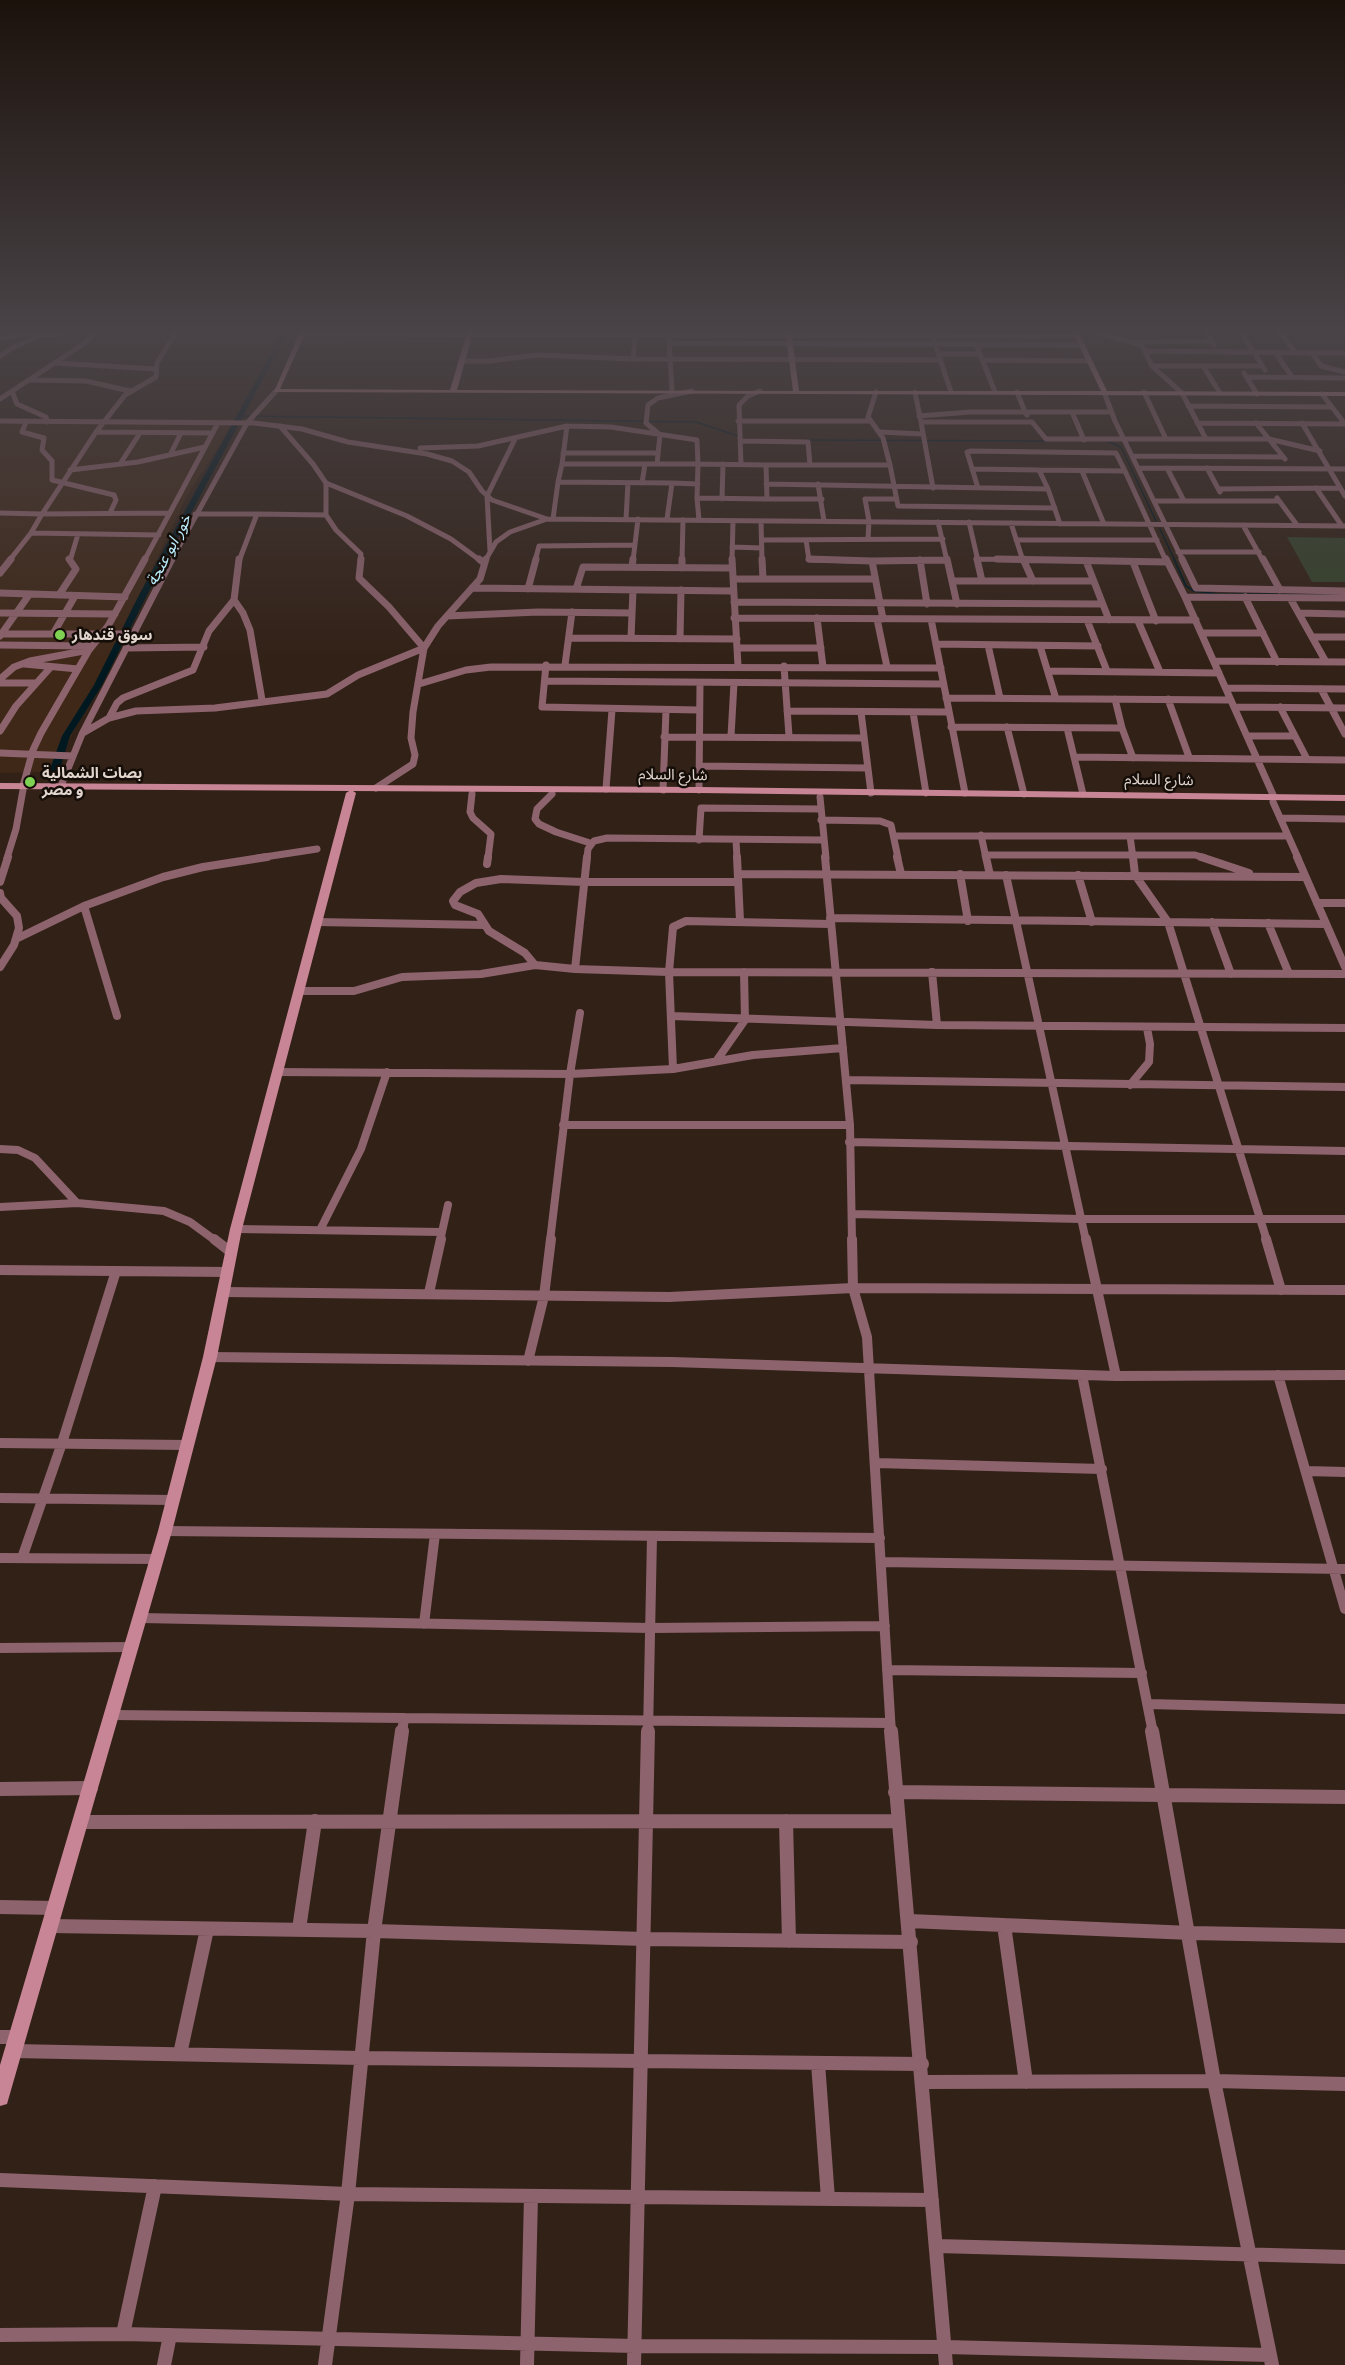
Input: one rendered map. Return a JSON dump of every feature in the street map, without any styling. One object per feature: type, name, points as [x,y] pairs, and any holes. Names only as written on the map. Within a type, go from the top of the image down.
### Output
[{"type":"street","points":[[44,439],[42,450],[52,461],[52,480],[114,495],[116,500],[110,513]]},
{"type":"street","points":[[0,573],[31,533],[91,439]]},
{"type":"street","points":[[120,464],[136,439]]},
{"type":"street","points":[[170,455],[178,439]]},
{"type":"street","points":[[0,882],[16,829],[31,754],[90,648],[102,634],[125,597],[210,439]]},
{"type":"street","points":[[61,786],[82,734],[235,439]]},
{"type":"street","points":[[292,439],[326,483],[407,516],[442,534],[484,563]]},
{"type":"street","points":[[337,439],[427,454],[452,461],[469,472],[492,500],[550,519]]},
{"type":"street","points":[[550,519],[565,439]]},
{"type":"street","points":[[657,464],[659,439]]},
{"type":"street","points":[[687,439],[697,441],[699,520]]},
{"type":"street","points":[[882,439],[891,465],[900,521]]},
{"type":"street","points":[[924,439],[933,488]]},
{"type":"street","points":[[1072,439],[1151,439]]},
{"type":"street","points":[[1269,439],[1291,468]]},
{"type":"street","points":[[1271,439],[1320,451]]},
{"type":"street","points":[[1313,439],[1345,496]]},
{"type":"street","points":[[391,449],[470,447],[515,440]]},
{"type":"street","points":[[490,551],[487,496],[515,440]]},
{"type":"street","points":[[1124,440],[1196,588],[1345,591]]},
{"type":"street","points":[[741,465],[741,441],[808,442],[810,465]]},
{"type":"street","points":[[70,471],[120,464],[205,447]]},
{"type":"street","points":[[978,488],[968,452],[970,451],[1116,453],[1148,525],[1196,620],[1345,967]]},
{"type":"street","points":[[563,453],[657,453]]},
{"type":"street","points":[[630,453],[630,464]]},
{"type":"street","points":[[1132,456],[1283,457]]},
{"type":"street","points":[[562,464],[891,465]]},
{"type":"street","points":[[642,483],[645,464]]},
{"type":"street","points":[[722,498],[723,464]]},
{"type":"street","points":[[766,465],[767,498]]},
{"type":"street","points":[[1138,468],[1345,469]]},
{"type":"street","points":[[1167,468],[1184,501]]},
{"type":"street","points":[[1207,468],[1227,502]]},
{"type":"street","points":[[972,469],[1125,471]]},
{"type":"street","points":[[1039,470],[1060,524]]},
{"type":"street","points":[[1082,471],[1104,524]]},
{"type":"street","points":[[558,482],[698,484]]},
{"type":"street","points":[[326,483],[326,515],[329,522],[361,554],[359,578],[389,607],[424,648]]},
{"type":"street","points":[[626,519],[628,483]]},
{"type":"street","points":[[667,519],[672,483]]},
{"type":"street","points":[[766,484],[1048,489]]},
{"type":"street","points":[[818,484],[824,521]]},
{"type":"street","points":[[863,485],[869,521],[868,539]]},
{"type":"street","points":[[1270,488],[1297,525]]},
{"type":"street","points":[[1316,488],[1343,526]]},
{"type":"street","points":[[1219,489],[1340,488]]},
{"type":"street","points":[[698,498],[822,499]]},
{"type":"street","points":[[865,499],[897,503],[1054,508]]},
{"type":"street","points":[[1154,501],[1279,501]]},
{"type":"street","points":[[998,507],[1002,523]]},
{"type":"street","points":[[0,513],[170,513]]},
{"type":"street","points":[[195,514],[326,515]]},
{"type":"street","points":[[109,718],[117,703],[123,698],[194,670],[212,625],[234,600],[239,560],[257,514]]},
{"type":"street","points":[[376,788],[413,764],[415,755],[411,724],[424,648],[447,616],[483,574],[484,563],[496,542],[510,532],[550,519],[1343,526]]},
{"type":"street","points":[[632,567],[638,519]]},
{"type":"street","points":[[682,568],[683,520]]},
{"type":"street","points":[[732,521],[734,618],[738,666]]},
{"type":"street","points":[[761,521],[763,579]]},
{"type":"street","points":[[794,521],[794,540]]},
{"type":"street","points":[[938,522],[957,604]]},
{"type":"street","points":[[969,522],[982,581]]},
{"type":"street","points":[[1011,523],[1023,560],[1033,580]]},
{"type":"street","points":[[1243,525],[1280,590]]},
{"type":"street","points":[[31,533],[159,535]]},
{"type":"street","points":[[59,595],[76,569],[69,559],[78,534]]},
{"type":"street","points":[[762,540],[943,539]]},
{"type":"street","points":[[806,540],[813,579]]},
{"type":"street","points":[[1016,540],[1157,540]]},
{"type":"street","points":[[528,589],[539,546],[634,546]]},
{"type":"street","points":[[732,547],[762,548]]},
{"type":"street","points":[[1178,552],[1259,552]]},
{"type":"street","points":[[976,559],[1167,562]]},
{"type":"street","points":[[809,560],[947,560]]},
{"type":"street","points":[[872,561],[887,667]]},
{"type":"street","points":[[920,561],[927,604]]},
{"type":"street","points":[[1086,561],[1109,620]]},
{"type":"street","points":[[1133,562],[1156,621]]},
{"type":"street","points":[[576,589],[583,567],[732,568]]},
{"type":"street","points":[[733,579],[874,579]]},
{"type":"street","points":[[952,581],[1093,581]]},
{"type":"street","points":[[472,588],[733,591]]},
{"type":"street","points":[[631,638],[633,590]]},
{"type":"street","points":[[680,639],[681,590]]},
{"type":"street","points":[[0,593],[125,597]]},
{"type":"street","points":[[0,634],[29,595]]},
{"type":"street","points":[[53,634],[75,596]]},
{"type":"street","points":[[1185,597],[1345,598]]},
{"type":"street","points":[[1245,597],[1277,662]]},
{"type":"street","points":[[1290,597],[1326,662]]},
{"type":"street","points":[[234,600],[243,613],[250,630],[262,700]]},
{"type":"street","points":[[734,602],[1102,604]]},
{"type":"street","points":[[836,603],[837,619]]},
{"type":"street","points":[[944,604],[947,619]]},
{"type":"street","points":[[1007,604],[1011,619]]},
{"type":"street","points":[[1040,604],[1045,620]]},
{"type":"street","points":[[447,616],[572,612],[632,613]]},
{"type":"street","points":[[565,665],[572,612]]},
{"type":"street","points":[[0,613],[115,614]]},
{"type":"street","points":[[1299,614],[1345,614]]},
{"type":"street","points":[[734,618],[1196,620]]},
{"type":"street","points":[[817,618],[823,667]]},
{"type":"street","points":[[931,619],[965,793]]},
{"type":"street","points":[[1087,620],[1107,671]]},
{"type":"street","points":[[1138,621],[1160,672]]},
{"type":"street","points":[[1201,633],[1263,633]]},
{"type":"street","points":[[0,634],[133,634]]},
{"type":"street","points":[[1312,637],[1345,637]]},
{"type":"street","points":[[570,638],[737,639]]},
{"type":"street","points":[[936,644],[1098,646]]},
{"type":"street","points":[[0,645],[90,648]]},
{"type":"street","points":[[988,645],[1000,698]]},
{"type":"street","points":[[1040,646],[1056,699]]},
{"type":"street","points":[[126,648],[204,647]]},
{"type":"street","points":[[0,681],[14,667],[22,664],[90,648]]},
{"type":"street","points":[[82,734],[109,718],[136,711],[215,708],[327,693],[358,675],[424,648]]},
{"type":"street","points":[[737,648],[821,648]]},
{"type":"street","points":[[1214,661],[1345,662]]},
{"type":"street","points":[[22,664],[78,669]]},
{"type":"street","points":[[419,684],[477,668],[546,665],[940,668]]},
{"type":"street","points":[[546,665],[542,707],[699,710]]},
{"type":"street","points":[[647,682],[648,665]]},
{"type":"street","points":[[784,666],[789,736]]},
{"type":"street","points":[[0,731],[16,706],[50,668]]},
{"type":"street","points":[[1048,671],[1219,673]]},
{"type":"street","points":[[0,681],[36,683]]},
{"type":"street","points":[[546,681],[943,684]]},
{"type":"street","points":[[699,790],[700,683]]},
{"type":"street","points":[[731,736],[734,683]]},
{"type":"street","points":[[1226,688],[1345,689]]},
{"type":"street","points":[[1321,689],[1345,734]]},
{"type":"street","points":[[946,698],[1168,699],[1280,707],[1345,708]]},
{"type":"street","points":[[1115,699],[1133,758]]},
{"type":"street","points":[[1168,699],[1189,757]]},
{"type":"street","points":[[1280,707],[1306,759]]},
{"type":"street","points":[[606,789],[612,710]]},
{"type":"street","points":[[663,790],[666,710]]},
{"type":"street","points":[[787,711],[948,712]]},
{"type":"street","points":[[861,712],[871,793]]},
{"type":"street","points":[[913,712],[926,793]]},
{"type":"street","points":[[951,727],[1122,728]]},
{"type":"street","points":[[1007,727],[1024,794]]},
{"type":"street","points":[[1067,728],[1083,795]]},
{"type":"street","points":[[1247,736],[1294,736]]},
{"type":"street","points":[[664,737],[863,738]]},
{"type":"street","points":[[0,753],[73,756]]},
{"type":"street","points":[[1074,757],[1345,759]]},
{"type":"street","points":[[700,766],[867,768]]},
{"type":"street","name":"شارع السلام","points":[[23,788],[61,786],[965,793],[1274,799],[1345,803]]},
{"type":"street","name":"شارع السلام","points":[[0,788],[820,797],[1345,798]]},
{"type":"street","points":[[0,2097],[92,1788],[165,1531],[210,1357],[236,1229],[351,793]]},
{"type":"street","points":[[472,794],[470,812],[473,818],[491,834],[487,864]]},
{"type":"street","points":[[552,794],[537,809],[535,819],[539,824],[556,832],[590,843],[602,838],[823,840]]},
{"type":"street","points":[[820,797],[850,1125],[853,1288],[867,1337],[895,1792],[922,2064],[946,2365]]},
{"type":"street","points":[[699,840],[701,808],[821,815],[886,822],[891,825],[901,874]]},
{"type":"street","points":[[1280,818],[1345,819]]},
{"type":"street","points":[[894,836],[1287,836]]},
{"type":"street","points":[[981,836],[990,874]]},
{"type":"street","points":[[1130,836],[1135,875],[1168,922],[1182,973],[1240,1149],[1281,1290]]},
{"type":"street","points":[[1192,836],[1195,855]]},
{"type":"street","points":[[736,840],[740,921]]},
{"type":"street","points":[[575,969],[590,843]]},
{"type":"street","points":[[16,939],[84,906],[124,890],[203,867],[317,849]]},
{"type":"street","points":[[985,855],[1195,855],[1259,877]]},
{"type":"street","points":[[535,965],[525,953],[494,935],[478,914],[461,909],[453,901],[460,892],[470,886],[501,879],[584,882],[828,874],[1305,877]]},
{"type":"street","points":[[960,874],[968,921]]},
{"type":"street","points":[[1006,875],[1116,1376]]},
{"type":"street","points":[[1078,875],[1092,921]]},
{"type":"street","points":[[0,893],[1,898],[17,916],[19,928],[16,939],[0,968]]},
{"type":"street","points":[[1317,903],[1345,903]]},
{"type":"street","points":[[84,906],[117,1016]]},
{"type":"street","points":[[673,1070],[669,972],[672,929],[675,925],[686,921],[1092,921],[1326,924]]},
{"type":"street","points":[[317,922],[485,925]]},
{"type":"street","points":[[1212,922],[1231,974]]},
{"type":"street","points":[[1268,923],[1289,974]]},
{"type":"street","points":[[1335,944],[1345,944]]},
{"type":"street","points":[[299,991],[354,991],[402,977],[481,974],[535,965],[575,969],[669,972],[1345,974]]},
{"type":"street","points":[[717,1060],[745,1020],[744,972]]},
{"type":"street","points":[[932,972],[937,1025]]},
{"type":"street","points":[[528,1361],[544,1296],[563,1125],[580,1013]]},
{"type":"street","points":[[671,1016],[1038,1027],[1345,1028]]},
{"type":"street","points":[[1130,1085],[1149,1062],[1150,1044],[1147,1028]]},
{"type":"street","points":[[278,1072],[570,1074],[673,1070],[717,1060],[772,1052],[843,1048]]},
{"type":"street","points":[[320,1230],[361,1149],[387,1072]]},
{"type":"street","points":[[846,1080],[1345,1087]]},
{"type":"street","points":[[563,1125],[850,1125]]},
{"type":"street","points":[[849,1142],[1345,1151]]},
{"type":"street","points":[[0,1149],[18,1150],[35,1158],[77,1203]]},
{"type":"street","points":[[0,1208],[27,1204],[77,1203],[164,1211],[190,1222],[232,1253]]},
{"type":"street","points":[[429,1293],[448,1205]]},
{"type":"street","points":[[852,1214],[1081,1219],[1260,1217],[1345,1219]]},
{"type":"street","points":[[236,1229],[442,1232]]},
{"type":"street","points":[[0,1270],[228,1272]]},
{"type":"street","points":[[22,1558],[62,1443],[116,1271]]},
{"type":"street","points":[[224,1292],[669,1297],[853,1288],[1345,1290]]},
{"type":"street","points":[[210,1357],[869,1367],[1116,1376],[1345,1375]]},
{"type":"street","points":[[0,2335],[123,2334],[635,2346],[945,2347],[1271,2360],[1215,2081],[1191,1933],[1148,1704],[1082,1375]]},
{"type":"street","points":[[1278,1375],[1306,1471],[1339,1569],[1345,1609]]},
{"type":"street","points":[[0,1443],[187,1445]]},
{"type":"street","points":[[876,1463],[1102,1469]]},
{"type":"street","points":[[1306,1471],[1345,1472]]},
{"type":"street","points":[[0,1498],[173,1500]]},
{"type":"street","points":[[165,1531],[880,1538]]},
{"type":"street","points":[[424,1624],[435,1534]]},
{"type":"street","points":[[634,2365],[652,1537]]},
{"type":"street","points":[[0,1558],[157,1559]]},
{"type":"street","points":[[882,1562],[1339,1569]]},
{"type":"street","points":[[141,1618],[650,1628],[885,1626]]},
{"type":"street","points":[[0,1648],[133,1647]]},
{"type":"street","points":[[887,1670],[1142,1673]]},
{"type":"street","points":[[1148,1704],[1345,1708]]},
{"type":"street","points":[[113,1715],[890,1723]]},
{"type":"street","points":[[325,2365],[348,2194],[374,1931],[404,1718]]},
{"type":"street","points":[[0,1789],[92,1788]]},
{"type":"street","points":[[895,1792],[1345,1797]]},
{"type":"street","points":[[299,1929],[315,1821]]},
{"type":"street","points":[[786,1821],[789,1941]]},
{"type":"street","points":[[81,1822],[898,1821]]},
{"type":"street","points":[[0,1907],[56,1908]]},
{"type":"street","points":[[909,1921],[1191,1933],[1345,1936]]},
{"type":"street","points":[[1004,1925],[1026,2082]]},
{"type":"street","points":[[50,1926],[299,1929],[645,1939],[911,1942]]},
{"type":"street","points":[[180,2054],[207,1929]]},
{"type":"street","points":[[0,2037],[16,2044],[180,2054],[922,2064]]},
{"type":"street","points":[[818,2063],[828,2199]]},
{"type":"street","points":[[923,2082],[1215,2081],[1345,2084]]},
{"type":"street","points":[[0,2180],[348,2194],[932,2200]]},
{"type":"street","points":[[123,2334],[155,2186]]},
{"type":"street","points":[[527,2365],[531,2196]]},
{"type":"street","points":[[937,2246],[1345,2257]]},
{"type":"street","points":[[164,2365],[170,2335]]},
{"type":"shaded area","name":"سوق قندهار","points":[[0,439],[222,439],[186,498],[54,772],[0,773]]},
{"type":"green space","points":[[1287,537],[1345,538],[1345,582],[1312,582]]},
{"type":"waterway","name":"خور ابو عنجة","points":[[54,772],[66,736],[98,685],[143,595],[227,439]]},
{"type":"waterway","points":[[807,440],[1046,441]]},
{"type":"waterway","points":[[1107,441],[1121,447],[1156,521]]},
{"type":"waterway","points":[[1160,529],[1175,561]]},
{"type":"waterway","points":[[1174,559],[1186,586],[1194,591],[1217,594],[1345,595]]},
{"type":"place","name":"سوق قندهار","points":[[60,635]]},
{"type":"place","name":"بصات الشمالية و مصر","points":[[30,782]]}]
